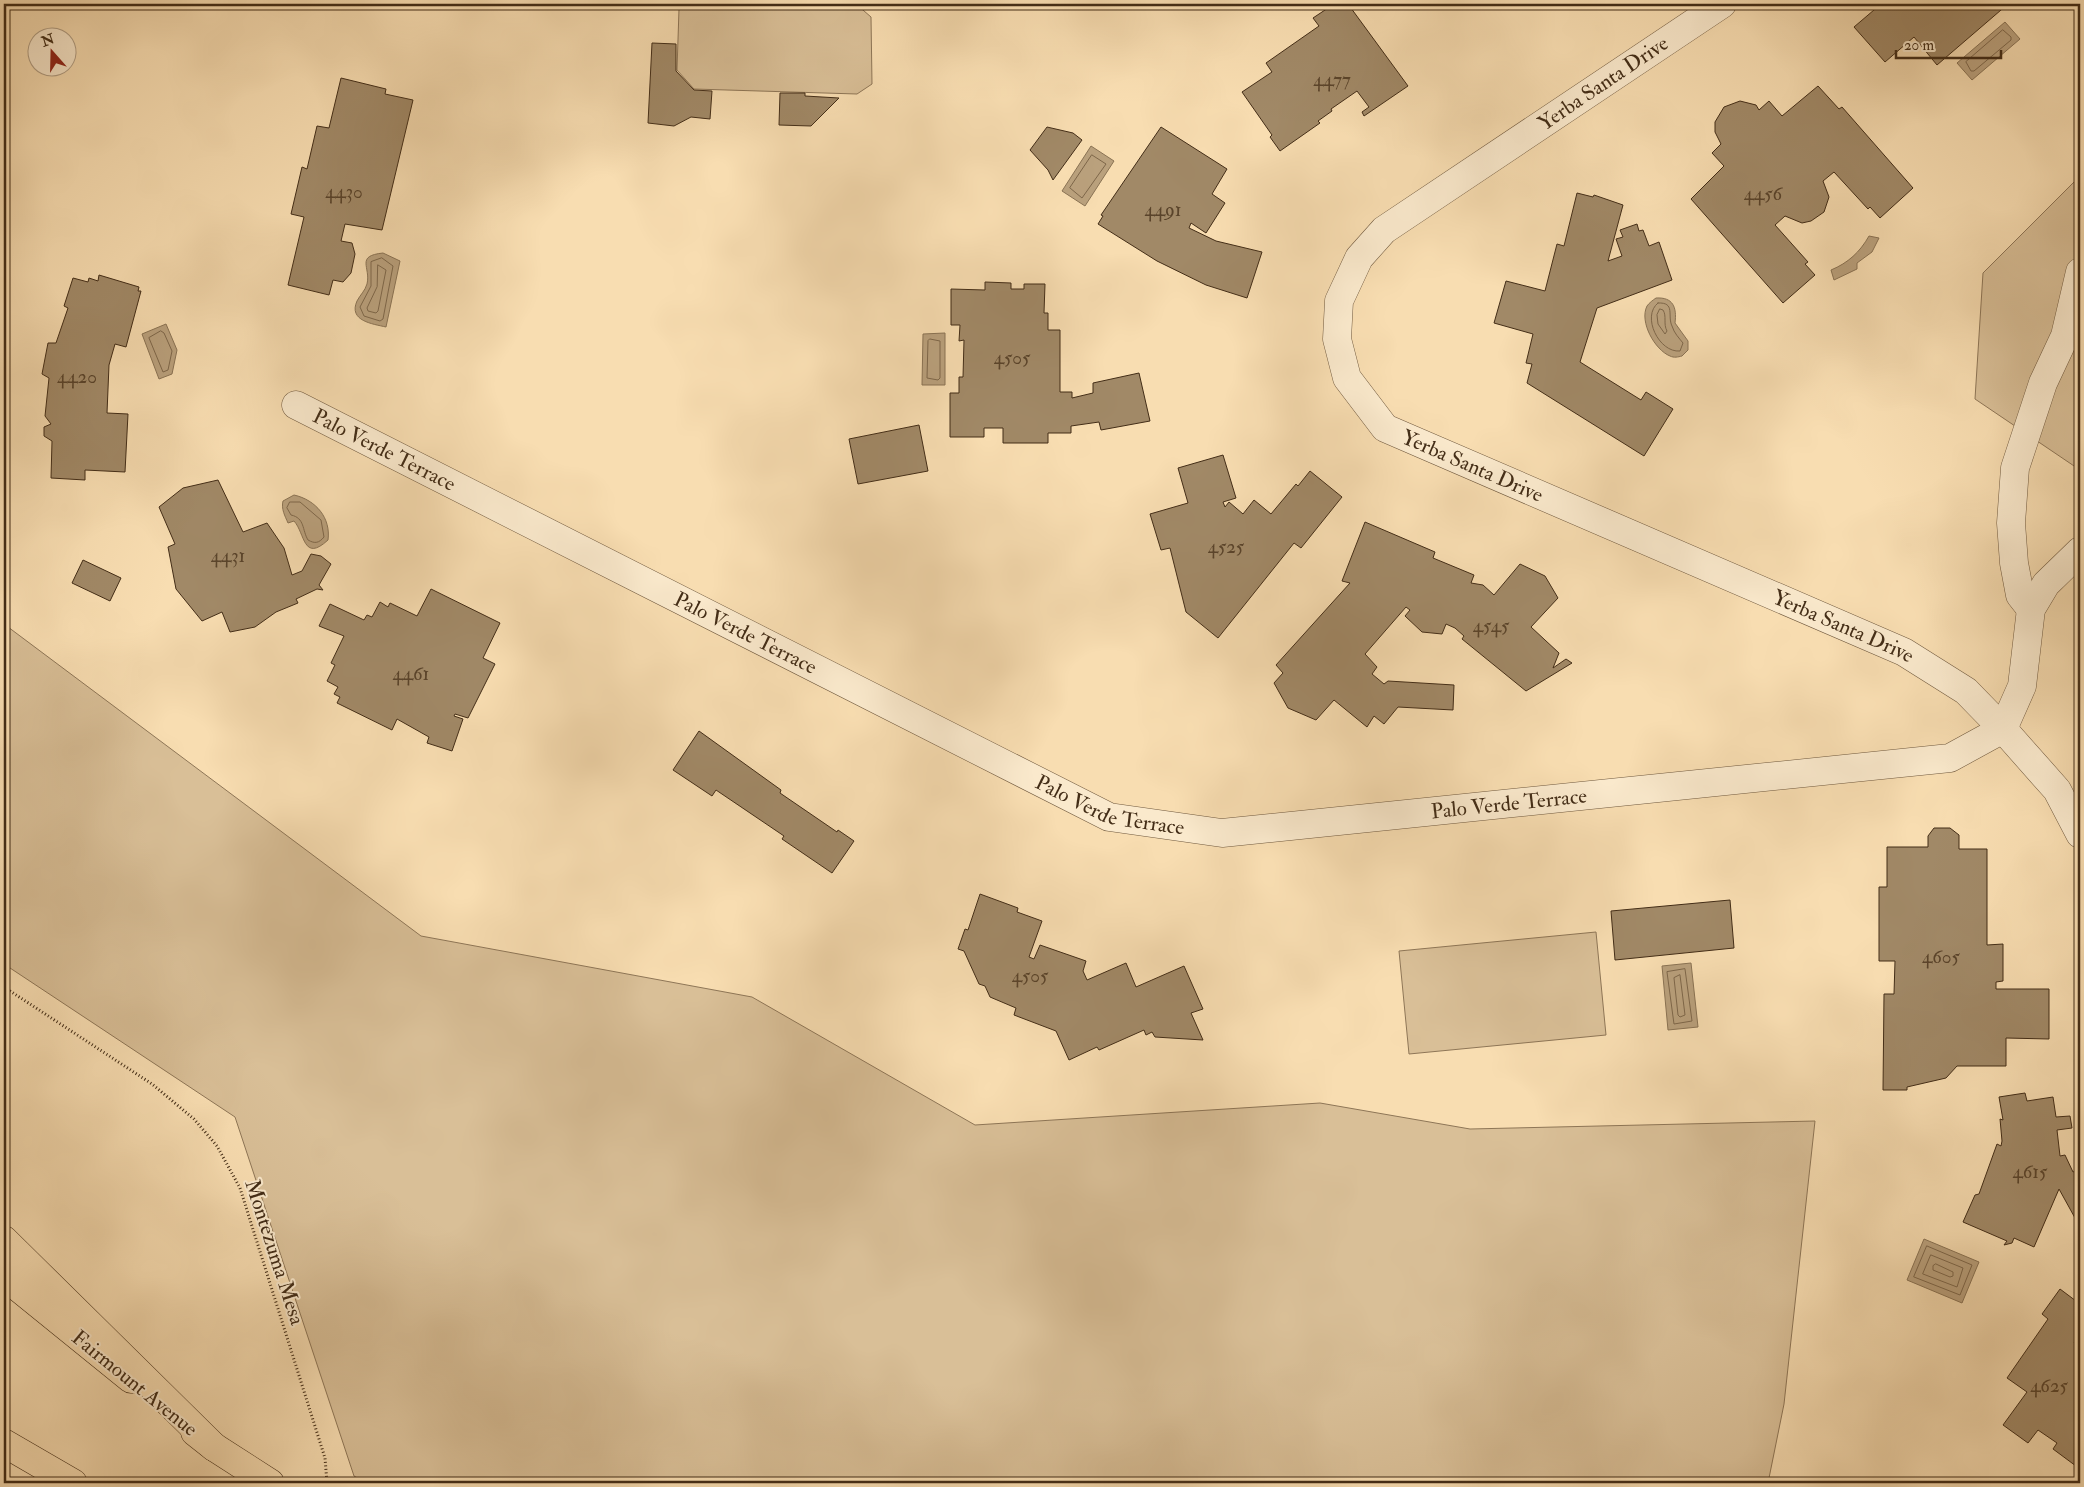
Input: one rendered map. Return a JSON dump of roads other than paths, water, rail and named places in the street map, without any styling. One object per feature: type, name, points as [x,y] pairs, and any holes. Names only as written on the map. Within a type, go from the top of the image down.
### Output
[{"type":"main road","points":[[4,1240],[214,1447]]},
{"type":"main road","name":"Fairmount Avenue","points":[[4,1276],[214,1447],[270,1483]]},
{"type":"main road","points":[[4,1443],[73,1483]]},
{"type":"street","name":"Yerba Santa Drive","points":[[1722,4],[1384,230],[1359,258],[1339,301],[1337,339],[1347,378],[1385,428],[1904,652],[1966,691],[2003,729],[2057,790],[2080,834]]},
{"type":"street","points":[[2031,608],[2020,595],[2014,563],[2012,523],[2015,468],[2043,383],[2065,336],[2080,272]]},
{"type":"street","name":"Palo Verde Terrace","points":[[296,405],[1109,817],[1222,833],[1950,758],[2003,729]]},
{"type":"street","points":[[2003,729],[2022,686],[2031,608],[2046,584],[2080,551]]},
{"type":"water","points":[[2005,22],[2020,39],[1972,80],[1957,63]]},
{"type":"water","points":[[1091,146],[1114,161],[1085,206],[1062,191]]},
{"type":"water","points":[[1869,236],[1879,238],[1872,252],[1857,263],[1857,269],[1834,280],[1831,270],[1853,256]]},
{"type":"water","points":[[383,253],[400,261],[386,327],[363,320],[356,313],[355,308],[367,284],[367,260],[374,254]]},
{"type":"water","points":[[1656,298],[1666,299],[1673,304],[1675,323],[1688,341],[1688,350],[1682,356],[1673,357],[1664,353],[1650,335],[1645,320],[1645,312],[1647,306]]},
{"type":"water","points":[[166,324],[177,350],[172,374],[159,379],[142,334]]},
{"type":"water","points":[[945,333],[945,385],[922,385],[923,334]]},
{"type":"water","points":[[294,495],[309,501],[324,517],[327,524],[328,540],[320,546],[309,547],[294,521],[288,523],[283,510],[283,501]]},
{"type":"water","points":[[1691,963],[1698,1027],[1668,1030],[1662,966]]},
{"type":"water","points":[[1924,1239],[1979,1262],[1962,1303],[1907,1280]]}]
